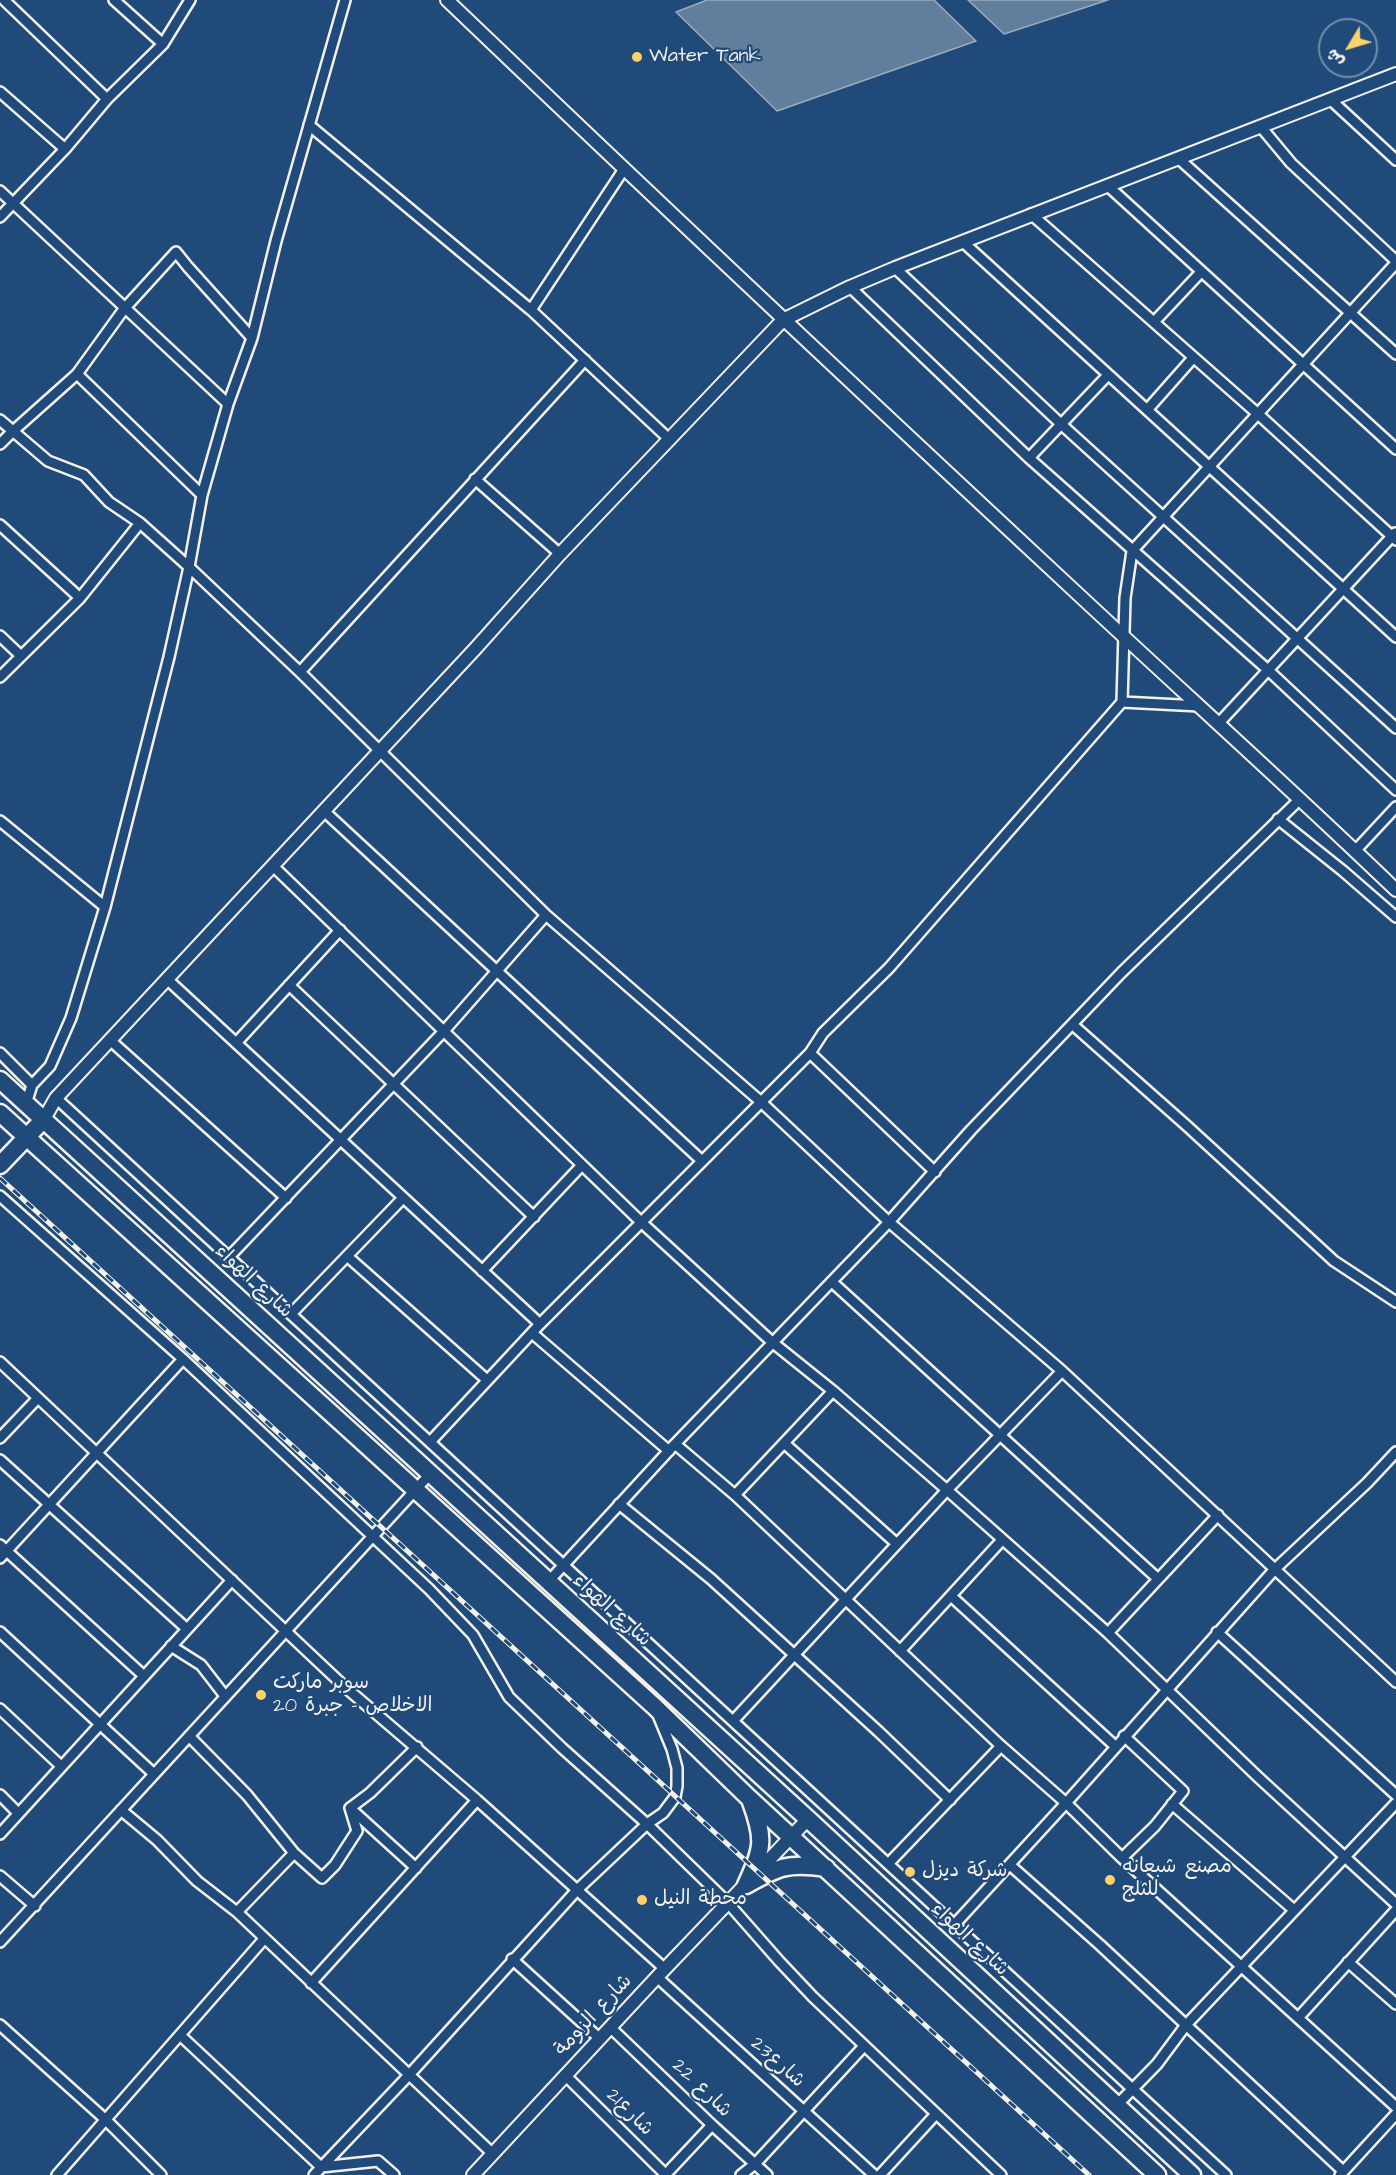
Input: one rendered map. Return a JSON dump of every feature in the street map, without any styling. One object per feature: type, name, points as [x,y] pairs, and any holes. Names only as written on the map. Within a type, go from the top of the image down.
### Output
[{"type":"highway","name":"شارع الهواء","points":[[0,1080],[808,1819],[1192,2175]]},
{"type":"highway","points":[[26,1104],[3,1122],[27,1137],[655,1707],[749,1798],[1158,2175]]},
{"type":"highway","points":[[0,1165],[44,1119]]},
{"type":"highway","points":[[746,1885],[761,1843],[759,1823],[749,1798]]},
{"type":"highway","points":[[746,1885],[788,1865],[804,1864],[826,1868]]},
{"type":"street","points":[[4,0],[107,99]]},
{"type":"street","points":[[114,0],[163,44]]},
{"type":"street","points":[[0,217],[65,149],[107,99],[163,44],[190,0]]},
{"type":"street","points":[[26,1104],[32,1085],[50,1066],[71,1018],[105,907],[169,657],[202,495],[228,404],[252,338],[276,241],[345,0]]},
{"type":"street","points":[[447,0],[783,320],[1201,706],[1396,890]]},
{"type":"street","points":[[44,1119],[56,1098],[535,585],[560,554],[783,320],[895,268],[1396,74]]},
{"type":"street","points":[[0,92],[65,149]]},
{"type":"street","points":[[1330,100],[1396,160]]},
{"type":"street","points":[[309,125],[531,310],[670,440]]},
{"type":"street","points":[[430,1442],[540,1324],[810,1053],[823,1033],[889,968],[1122,702],[1125,598],[1132,551],[1352,313],[1396,262],[1291,163],[1260,127]]},
{"type":"street","points":[[1178,158],[1396,354]]},
{"type":"street","points":[[531,310],[624,169]]},
{"type":"street","points":[[1108,186],[1396,449]]},
{"type":"street","points":[[0,191],[228,404]]},
{"type":"street","points":[[1031,214],[1395,536],[1342,589],[1219,723]]},
{"type":"street","points":[[963,242],[1396,638]]},
{"type":"street","points":[[0,444],[77,374],[124,309],[176,252],[252,338]]},
{"type":"street","points":[[895,268],[1062,424],[1396,728]]},
{"type":"street","points":[[1154,322],[1201,272]]},
{"type":"street","points":[[850,287],[1029,458],[1268,670],[1396,790]]},
{"type":"street","points":[[1147,410],[1193,358]]},
{"type":"street","points":[[300,672],[585,360]]},
{"type":"street","points":[[77,374],[202,495]]},
{"type":"street","points":[[1029,458],[1108,375]]},
{"type":"street","points":[[0,420],[48,461],[84,475],[109,502],[140,523],[189,567],[300,672],[546,915],[760,1101],[890,1222],[1062,1371],[1396,1683]]},
{"type":"street","points":[[475,479],[560,554]]},
{"type":"street","points":[[0,677],[80,598],[140,523]]},
{"type":"street","points":[[0,525],[80,598]]},
{"type":"street","points":[[0,636],[20,655]]},
{"type":"street","points":[[1122,702],[1201,706]]},
{"type":"street","points":[[548,1582],[772,1342],[890,1222],[971,1130],[1121,973],[1300,799]]},
{"type":"street","points":[[1355,851],[1396,807]]},
{"type":"street","points":[[324,811],[701,1160]]},
{"type":"street","points":[[1278,819],[1396,917]]},
{"type":"street","points":[[0,821],[105,907]]},
{"type":"street","points":[[273,866],[641,1222],[772,1342],[833,1391],[1108,1633],[1258,1777],[1396,1904]]},
{"type":"street","points":[[229,1257],[444,1030],[546,915]]},
{"type":"street","points":[[237,1042],[340,930]]},
{"type":"street","points":[[168,980],[540,1324]]},
{"type":"street","points":[[289,985],[534,1217]]},
{"type":"street","points":[[1073,1025],[1334,1261],[1396,1302]]},
{"type":"street","points":[[111,1041],[286,1198]]},
{"type":"street","points":[[0,1053],[32,1085]]},
{"type":"street","points":[[810,1053],[935,1172]]},
{"type":"street","points":[[56,1098],[1226,2175]]},
{"type":"street","points":[[482,1271],[582,1165]]},
{"type":"street","points":[[0,1196],[183,1359],[429,1589],[472,1635],[509,1697],[647,1824],[728,1903],[778,1960],[864,2046],[999,2174]]},
{"type":"street","points":[[291,1314],[403,1198]]},
{"type":"street","points":[[347,1256],[487,1380]]},
{"type":"street","points":[[832,1282],[1157,1578]]},
{"type":"street","points":[[532,1333],[672,1448],[735,1495],[1001,1746],[1066,1803],[1122,1858],[1242,1965],[1396,2108]]},
{"type":"street","points":[[144,1676],[2,1551],[50,1504],[183,1359]]},
{"type":"street","name":"شارع23","points":[[0,1362],[345,1687],[417,1747],[578,1890],[804,2112],[874,2175]]},
{"type":"street","points":[[733,1721],[999,1434],[1062,1371]]},
{"type":"street","points":[[735,1495],[833,1391]]},
{"type":"street","points":[[0,1438],[38,1398]]},
{"type":"street","points":[[784,1443],[897,1544]]},
{"type":"street","points":[[954,1926],[1275,1569],[1367,1483],[1396,1452]]},
{"type":"street","points":[[0,1460],[187,1629]]},
{"type":"street","points":[[0,1942],[285,1630],[416,1492],[430,1474]]},
{"type":"street","points":[[619,1504],[711,1579],[950,1800]]},
{"type":"street","points":[[1108,1633],[1218,1515]]},
{"type":"street","points":[[900,1651],[1002,1540]]},
{"type":"street","points":[[0,1834],[232,1580]]},
{"type":"street","points":[[951,1596],[1115,1746]]},
{"type":"street","points":[[0,1632],[154,1774]]},
{"type":"street","points":[[1217,1632],[1396,1795]]},
{"type":"street","points":[[171,1646],[201,1665],[225,1696]]},
{"type":"street","points":[[314,2175],[512,1959],[578,1890],[647,1824],[663,1813],[675,1797],[678,1786],[677,1768],[655,1707]]},
{"type":"street","points":[[0,1710],[62,1766]]},
{"type":"street","points":[[189,1736],[248,1795],[294,1853],[322,1878],[335,1865],[357,1831],[350,1808]]},
{"type":"street","points":[[1122,1858],[1155,1826],[1183,1791],[1124,1736]]},
{"type":"street","points":[[888,1864],[1001,1746]]},
{"type":"street","points":[[350,1808],[370,1793],[417,1747]]},
{"type":"street","points":[[0,1795],[18,1813]]},
{"type":"street","points":[[311,1983],[477,1800]]},
{"type":"street","points":[[1117,2105],[1157,2064],[1186,2025],[1396,1803]]},
{"type":"street","points":[[1172,1804],[1294,1910]]},
{"type":"street","points":[[350,1808],[416,1868]]},
{"type":"street","points":[[121,1810],[157,1839],[197,1881],[237,1912],[493,2154]]},
{"type":"street","name":"شارع الزومة","points":[[473,2175],[808,1819]]},
{"type":"street","points":[[237,1912],[294,1853]]},
{"type":"street","points":[[1010,1866],[1186,2025],[1342,2173],[1396,2114]]},
{"type":"street","points":[[0,1877],[35,1906]]},
{"type":"street","points":[[1298,2018],[1396,1910]]},
{"type":"street","points":[[57,2175],[264,1939]]},
{"type":"street","points":[[512,1959],[600,2039]]},
{"type":"street","points":[[1348,1962],[1396,2004]]},
{"type":"street","points":[[0,2025],[106,2120],[161,2175]]},
{"type":"street","name":"شارع 22","points":[[611,2028],[767,2175]]},
{"type":"street","points":[[180,2035],[321,2167],[378,2161],[394,2175]]},
{"type":"street","points":[[741,2175],[755,2164],[864,2046]]},
{"type":"street","name":"شارع21","points":[[566,2076],[666,2175]]},
{"type":"street","points":[[880,2175],[936,2114]]},
{"type":"street","points":[[666,2175],[712,2125]]},
{"type":"water","points":[[707,0],[934,0],[976,41],[777,111],[676,12]]},
{"type":"water","points":[[968,0],[1108,0],[1004,34]]},
{"type":"railway","points":[[0,1178],[1089,2175]]},
{"type":"place","name":"Water Tank","points":[[637,57]]},
{"type":"place","name":"سوبر ماركت الاخلاص - جبرة 20","points":[[261,1695]]},
{"type":"place","name":"شركة ديزل","points":[[910,1872]]},
{"type":"place","name":"مصنع شبعانه للثلج","points":[[1110,1880]]},
{"type":"place","name":"محطة النيل","points":[[642,1900]]}]
